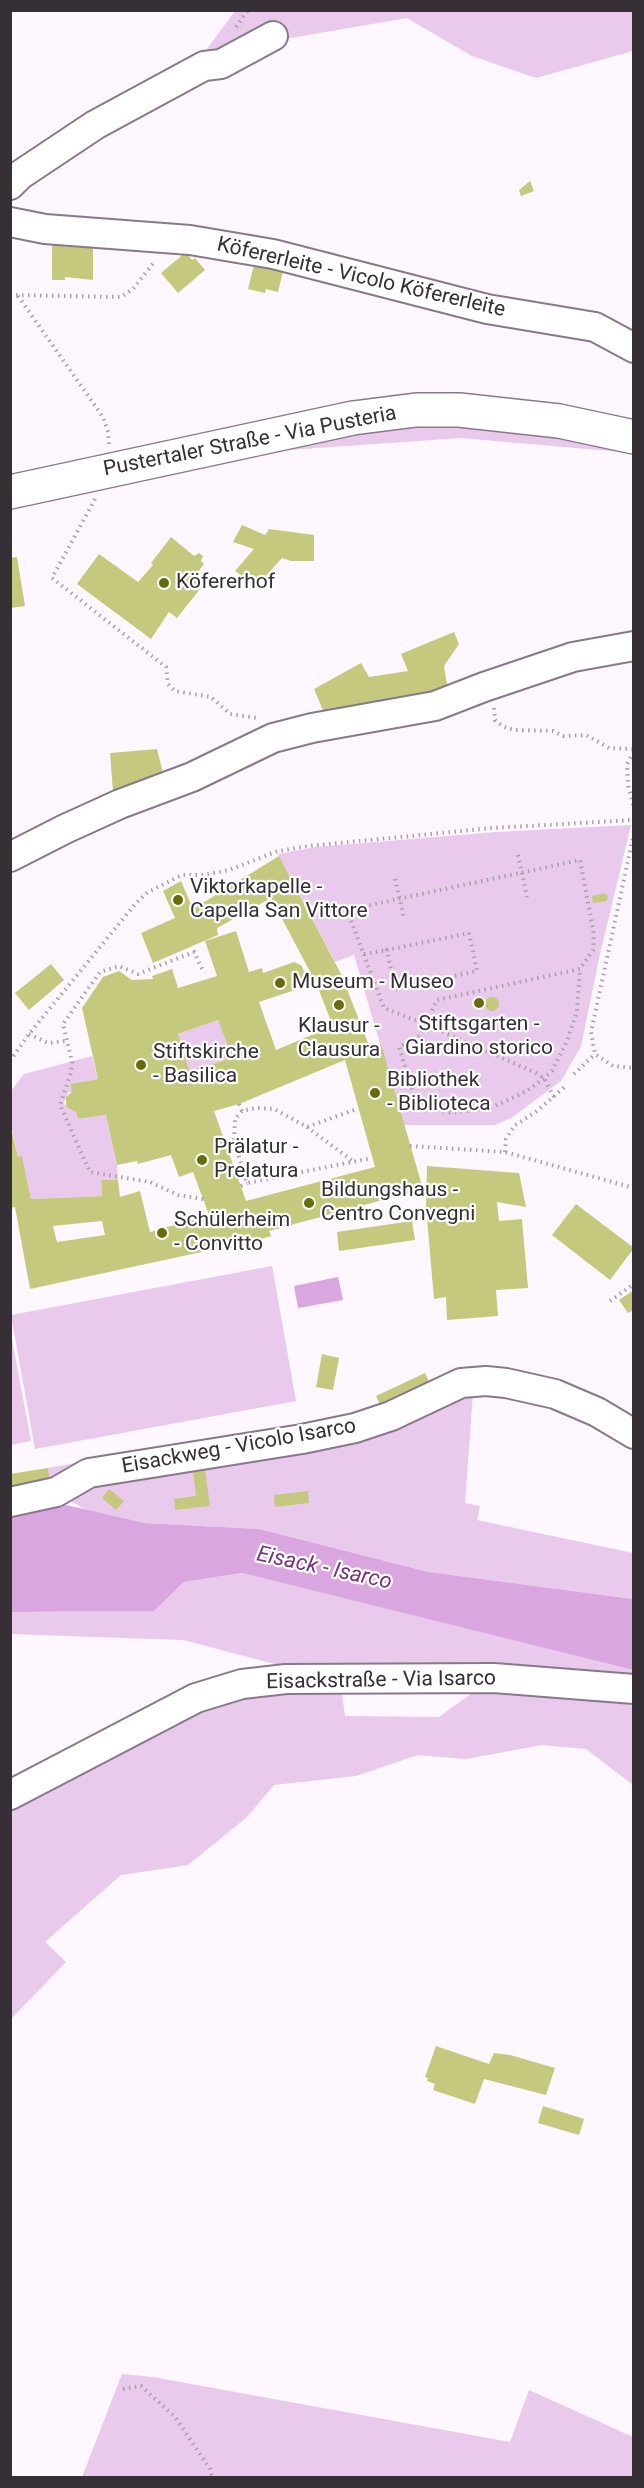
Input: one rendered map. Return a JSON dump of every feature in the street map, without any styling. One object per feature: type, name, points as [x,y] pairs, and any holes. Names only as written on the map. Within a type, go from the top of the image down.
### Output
[{"type":"main road","name":"Pustertaler Straße - Via Pusteria","points":[[10,492],[353,418],[416,410],[459,410],[559,421],[633,437]]},
{"type":"street","points":[[10,185],[20,175],[95,125],[204,66],[221,64],[273,36]]},
{"type":"street","name":"Köfererleite - Vicolo Köfererleite","points":[[10,222],[45,229],[190,240],[273,254],[487,309],[595,327],[633,348]]},
{"type":"street","points":[[10,857],[65,829],[192,777],[273,738],[312,728],[435,706],[573,657],[633,646]]},
{"type":"street","name":"Eisackweg - Vicolo Isarco","points":[[10,1502],[56,1492],[89,1473],[302,1439],[355,1428],[391,1416],[461,1383],[486,1381],[506,1383],[555,1394],[597,1412],[633,1434]]},
{"type":"street","name":"Eisackstraße - Via Isarco","points":[[10,1795],[196,1698],[242,1684],[286,1679],[494,1678],[633,1689]]},
{"type":"street","points":[[633,1689],[633,1704]]},
{"type":"path","points":[[10,296],[121,297],[133,289],[162,252],[165,238]]},
{"type":"path","points":[[18,296],[103,417],[108,432],[111,470],[52,578],[166,667],[168,684],[176,691],[211,697],[230,714],[262,719]]},
{"type":"path","points":[[484,687],[493,702],[495,720],[502,726],[514,730],[553,731],[562,736],[586,735],[609,748],[633,751],[627,764],[628,785],[633,808]]},
{"type":"path","points":[[10,1060],[136,903],[148,892],[182,875],[203,875],[229,870],[278,851],[309,846],[492,828],[633,820]]},
{"type":"path","points":[[633,833],[591,1032],[595,1054],[613,1066],[633,1068]]},
{"type":"path","points":[[518,855],[527,897]]},
{"type":"path","points":[[554,1097],[544,1078],[536,1073],[425,1024],[384,1008],[347,910],[580,860],[594,935],[593,950],[580,969],[576,1011],[567,1041],[552,1071],[544,1078],[527,1091],[490,1108],[451,1113],[427,1108],[419,1102],[412,1089],[399,1047],[419,1036],[425,1024],[437,1000],[580,969]]},
{"type":"path","points":[[395,879],[404,918]]},
{"type":"path","points":[[364,954],[469,933],[477,971],[395,989],[387,950]]},
{"type":"path","points":[[203,1198],[178,1195],[150,1182],[90,1172],[60,1105],[71,1073],[72,1062],[63,1024],[100,972],[119,966],[138,974],[195,952],[204,974]]},
{"type":"path","points":[[29,1034],[48,1043],[66,1041]]},
{"type":"path","points":[[574,1074],[595,1054]]},
{"type":"path","points":[[505,1152],[506,1139],[514,1126],[567,1085]]},
{"type":"path","points":[[239,1104],[242,1111]]},
{"type":"path","points":[[247,1183],[234,1140],[235,1119],[242,1111],[255,1108],[274,1109],[307,1127],[354,1162]]},
{"type":"path","points":[[307,1127],[354,1110]]},
{"type":"path","points":[[410,1146],[505,1152],[633,1188]]},
{"type":"path","points":[[241,1186],[372,1158]]},
{"type":"path","points":[[610,1301],[633,1284]]},
{"type":"path","points":[[123,2389],[141,2386],[175,2417],[210,2469],[212,2478]]},
{"type":"shaded area","points":[[235,11],[633,11],[633,51],[536,78],[472,56],[407,18],[285,39],[184,80]]},
{"type":"shaded area","points":[[386,424],[528,426],[633,453],[461,438],[231,454]]},
{"type":"shaded area","name":"Stiftsgarten - Giardino storico","points":[[631,825],[581,1046],[561,1081],[511,1118],[495,1125],[404,1125],[354,955],[335,962],[278,854],[316,847],[496,832]]},
{"type":"shaded area","points":[[218,1020],[232,1057],[190,1073],[178,1034]]},
{"type":"shaded area","points":[[92,1056],[98,1079],[70,1084],[72,1092],[68,1093],[64,1102],[66,1107],[76,1112],[78,1119],[106,1115],[118,1180],[101,1180],[102,1196],[31,1199],[22,1157],[18,1157],[11,1124],[11,1091],[24,1074]]},
{"type":"shaded area","points":[[272,1266],[296,1401],[35,1449],[11,1315]]},
{"type":"shaded area","points":[[11,1334],[31,1441],[10,1445]]},
{"type":"shaded area","points":[[473,1393],[465,1503],[480,1506],[477,1520],[633,1553],[633,1599],[429,1572],[259,1529],[144,1523],[91,1513],[56,1492],[51,1485],[48,1468],[114,1456],[206,1446]]},
{"type":"shaded area","points":[[242,1573],[633,1670],[633,1785],[586,1749],[542,1745],[466,1759],[418,1755],[356,1776],[274,1785],[247,1817],[188,1865],[121,1875],[45,1942],[66,1962],[11,2019],[11,1805],[239,1690],[301,1671],[183,1640],[11,1634],[11,1612],[154,1611],[184,1582]],"holes":[[[340,1678],[493,1678],[439,1717],[345,1716]]]},
{"type":"shaded area","points":[[122,2374],[153,2377],[510,2442],[529,2390],[633,2437],[633,2477],[82,2477]]},
{"type":"water","points":[[338,1277],[343,1300],[298,1308],[294,1286]]},
{"type":"water","name":"Eisack - Isarco","points":[[53,1502],[144,1523],[259,1529],[429,1572],[633,1599],[633,1670],[242,1573],[184,1582],[154,1611],[11,1612],[10,1512]]},
{"type":"building","points":[[530,181],[534,191],[521,196],[519,190]]},
{"type":"building","points":[[93,244],[93,280],[65,277],[65,280],[52,280],[52,245]]},
{"type":"building","points":[[186,252],[192,260],[195,258],[205,270],[178,293],[161,273]]},
{"type":"building","points":[[256,256],[285,263],[278,292],[266,289],[265,293],[248,289]]},
{"type":"building","points":[[242,525],[265,535],[269,529],[314,535],[314,561],[291,561],[282,558],[256,587],[235,571],[254,549],[233,542]]},
{"type":"building","points":[[171,537],[194,556],[199,553],[203,556],[201,561],[204,564],[195,576],[204,584],[177,618],[169,612],[151,639],[77,584],[99,554],[138,582],[153,565],[151,563]]},
{"type":"building","points":[[17,557],[25,606],[10,608],[10,558]]},
{"type":"building","points":[[454,632],[459,644],[444,666],[449,696],[328,722],[314,689],[361,663],[369,677],[408,671],[401,654]]},
{"type":"building","points":[[157,749],[164,777],[113,792],[110,753]]},
{"type":"building","points":[[279,856],[341,974],[370,1048],[381,1044],[423,1189],[269,1231],[271,1236],[226,1250],[225,1247],[30,1289],[15,1207],[10,1208],[10,1123],[18,1157],[22,1156],[31,1199],[102,1196],[101,1180],[118,1180],[120,1197],[140,1191],[150,1232],[209,1215],[193,1172],[179,1177],[171,1155],[138,1164],[137,1161],[117,1165],[106,1115],[78,1119],[76,1112],[66,1107],[66,1097],[72,1092],[70,1084],[98,1079],[82,1008],[103,977],[119,971],[132,980],[153,979],[152,976],[172,969],[178,988],[217,976],[205,941],[236,931],[249,972],[262,968],[263,973],[294,962],[301,965],[308,980],[307,986],[259,1002],[276,1050],[333,1026],[316,983],[271,898],[217,928],[218,935],[153,963],[141,933],[175,918],[163,891],[181,881],[193,909]],"holes":[[[218,1020],[232,1057],[190,1073],[178,1034]],[[345,1060],[375,1167],[246,1201],[214,1111],[239,1104]],[[102,1221],[105,1235],[57,1242],[53,1226]]]},
{"type":"building","points":[[605,893],[608,896],[607,901],[593,903],[592,896]]},
{"type":"building","points":[[51,964],[64,980],[29,1010],[15,993]]},
{"type":"building","points":[[489,997],[495,997],[499,1004],[495,1011],[489,1011],[485,1007],[485,1001]]},
{"type":"building","points":[[427,1166],[519,1173],[526,1207],[497,1202],[499,1221],[522,1219],[528,1288],[496,1290],[498,1316],[447,1320],[446,1297],[434,1299],[426,1207]]},
{"type":"building","points":[[576,1204],[634,1248],[610,1280],[552,1235]]},
{"type":"building","points":[[412,1221],[415,1240],[339,1251],[337,1232]]},
{"type":"building","points":[[634,1290],[634,1310],[628,1313],[619,1300]]},
{"type":"building","points":[[322,1354],[339,1358],[333,1390],[316,1387]]},
{"type":"building","points":[[425,1373],[432,1388],[383,1411],[376,1396]]},
{"type":"building","points":[[48,1468],[51,1485],[10,1493],[10,1474]]},
{"type":"building","points":[[205,1470],[210,1506],[175,1510],[174,1499],[196,1496],[193,1472]]},
{"type":"building","points":[[109,1489],[124,1501],[116,1510],[102,1498]]},
{"type":"building","points":[[308,1491],[309,1503],[275,1507],[274,1495]]},
{"type":"building","points":[[436,2046],[489,2064],[494,2053],[510,2055],[555,2068],[546,2095],[484,2079],[475,2104],[433,2090],[435,2084],[427,2081],[428,2078],[425,2077]]},
{"type":"building","points":[[543,2106],[584,2119],[579,2135],[538,2123]]},
{"type":"place","name":"Köfererhof","points":[[164,583]]},
{"type":"place","name":"Viktorkapelle - Capella San Vittore","points":[[178,900]]},
{"type":"place","name":"Museum - Museo","points":[[280,983]]},
{"type":"place","name":"Stiftsgarten - Giardino storico","points":[[479,1003]]},
{"type":"place","name":"Klausur - Clausura","points":[[339,1005]]},
{"type":"place","name":"Stiftskirche - Basilica","points":[[141,1065]]},
{"type":"place","name":"Bibliothek - Biblioteca","points":[[375,1093]]},
{"type":"place","name":"Prälatur - Prelatura","points":[[202,1160]]},
{"type":"place","name":"Bildungshaus - Centro Convegni","points":[[309,1203]]},
{"type":"place","name":"Schülerheim - Convitto","points":[[162,1233]]}]
